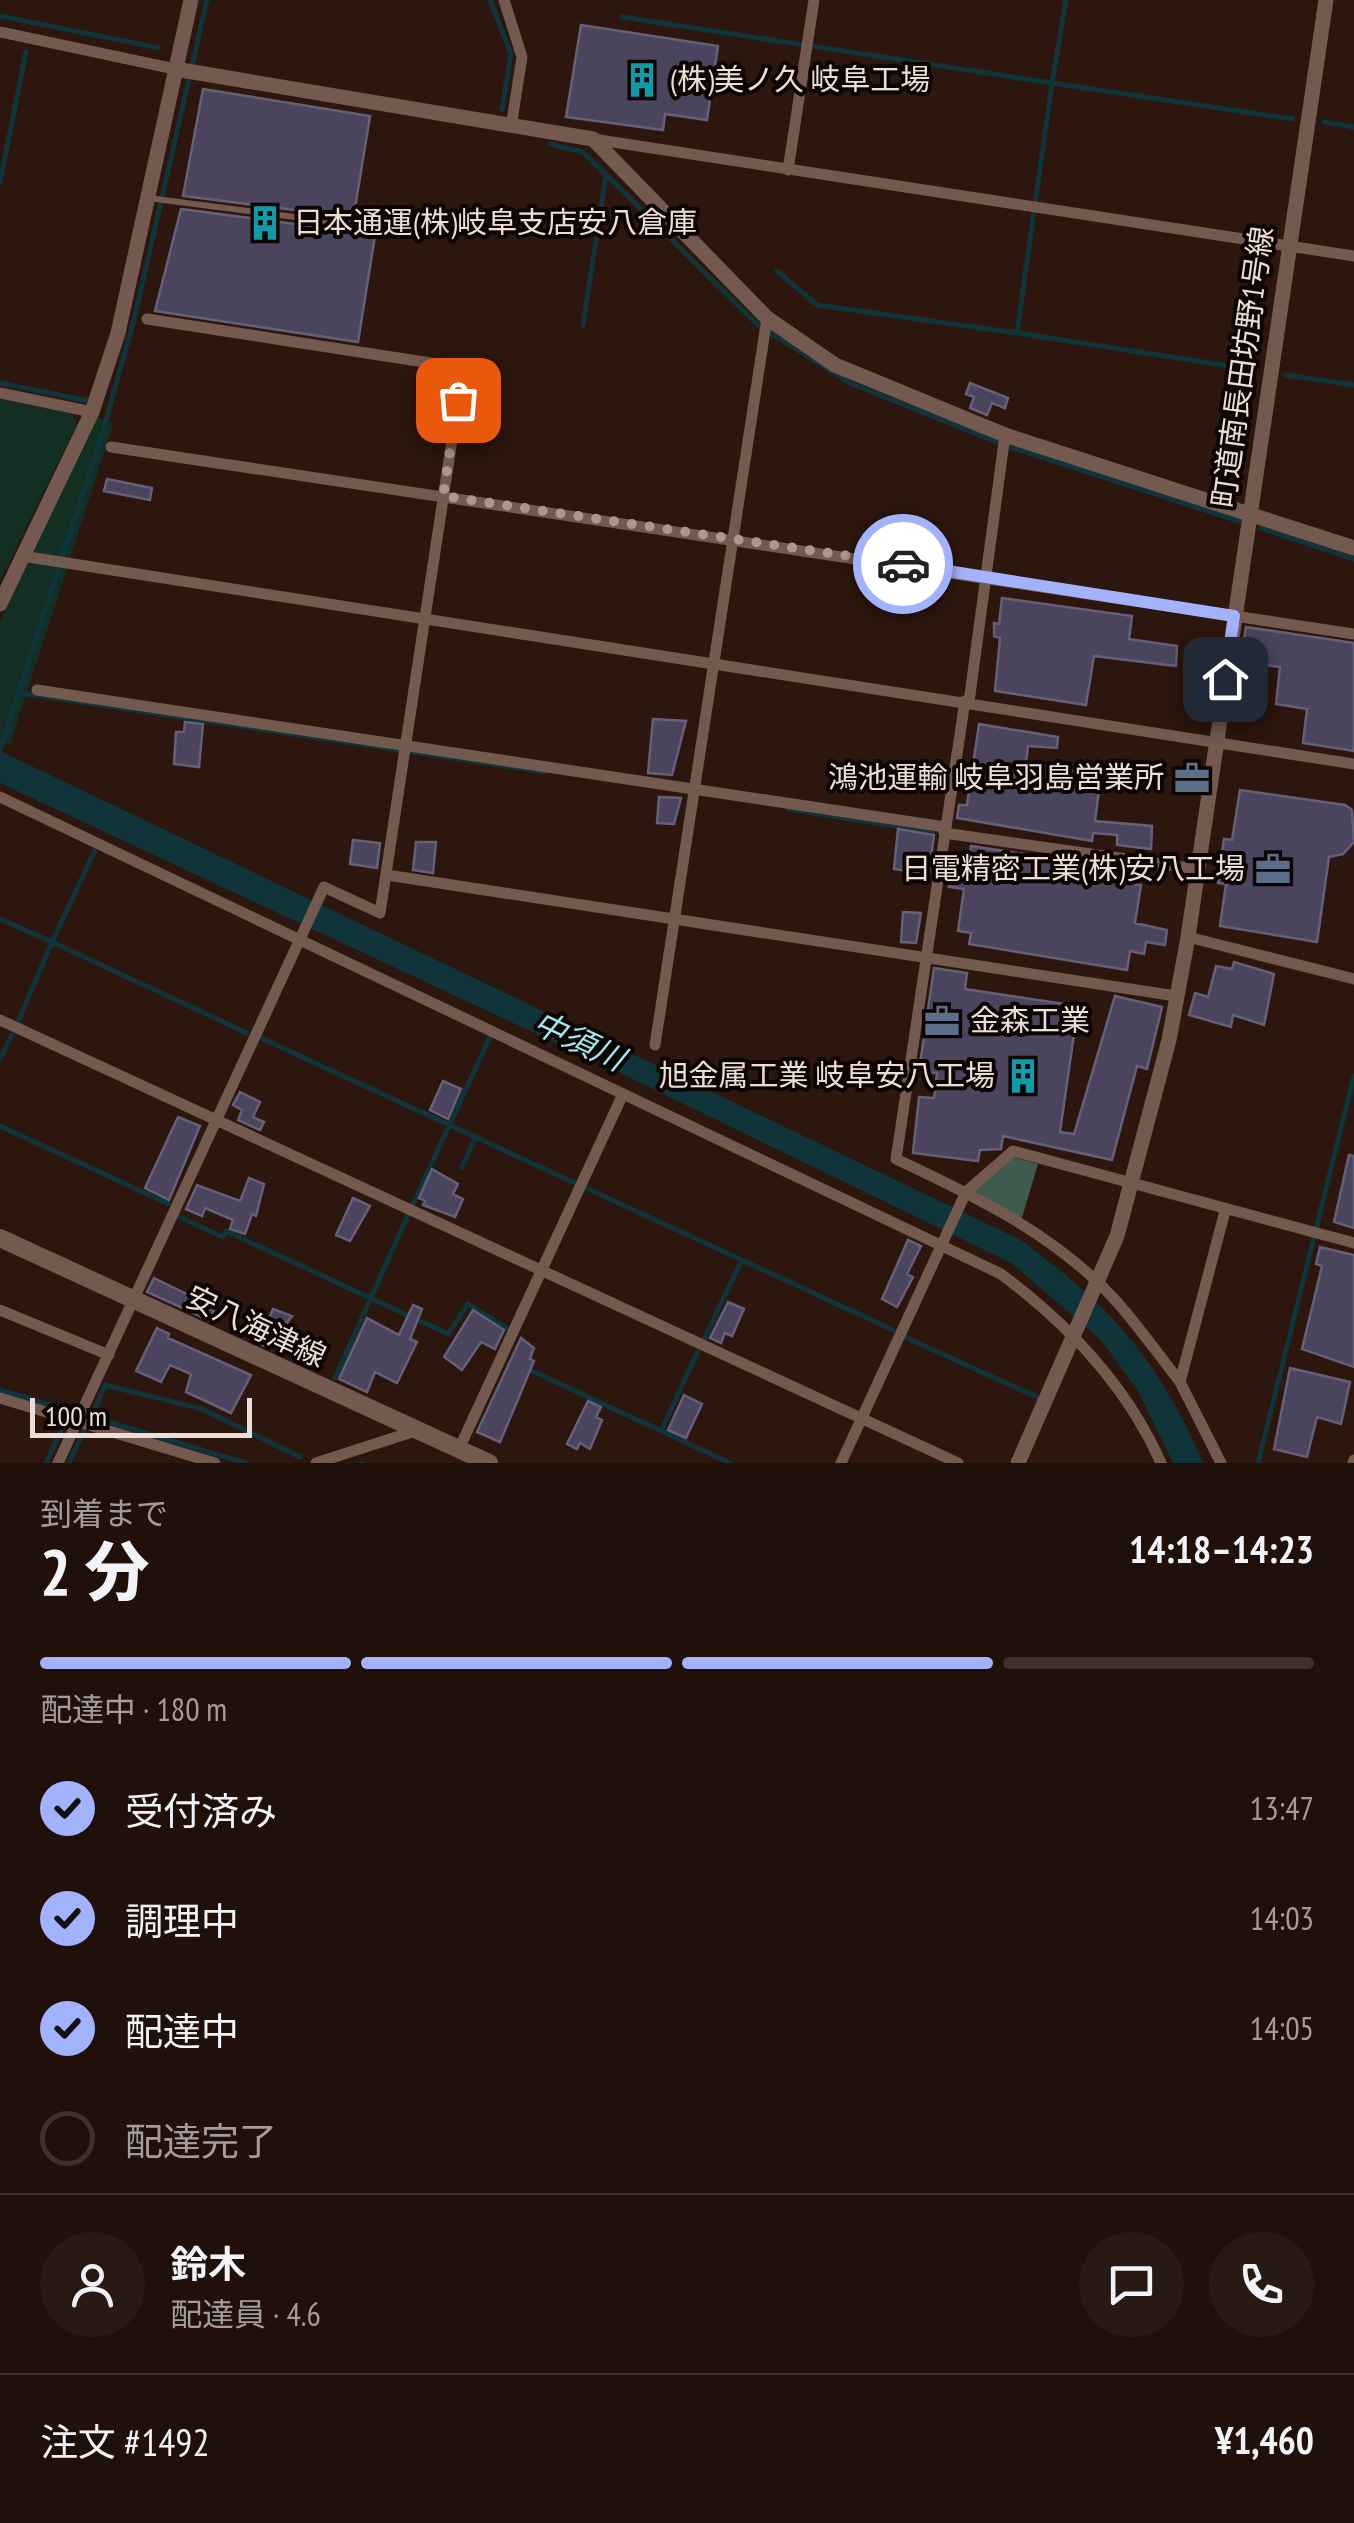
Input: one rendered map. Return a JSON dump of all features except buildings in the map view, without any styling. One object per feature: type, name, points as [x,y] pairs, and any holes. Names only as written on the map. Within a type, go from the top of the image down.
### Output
[{"type":"main road","name":"安八海津線","points":[[0,1238],[489,1463]]},
{"type":"street","points":[[0,604],[92,412],[118,333],[147,198],[185,72],[191,0]]},
{"type":"street","points":[[504,0],[522,57],[512,127]]},
{"type":"street","points":[[788,170],[814,0]]},
{"type":"street","name":"町道南長田坊野1号線","points":[[1018,1463],[1098,1287],[1133,1182],[1176,996],[1188,937],[1326,0]]},
{"type":"street","points":[[0,32],[185,72],[512,127],[1354,256]]},
{"type":"street","points":[[593,140],[766,318],[835,365],[1005,434],[1354,548]]},
{"type":"street","points":[[655,1045],[766,318]]},
{"type":"street","points":[[58,1463],[324,887],[380,913],[463,368],[147,319]]},
{"type":"street","points":[[0,393],[92,412]]},
{"type":"street","points":[[1005,434],[989,576],[945,830],[896,1159],[1050,1242],[1098,1287],[1180,1382],[1222,1463]]},
{"type":"street","points":[[111,447],[989,576],[1354,634]]},
{"type":"street","points":[[22,556],[1354,764]]},
{"type":"street","points":[[36,690],[406,744],[1197,869]]},
{"type":"street","points":[[0,797],[302,934],[624,1094],[943,1241],[1000,1274],[1076,1336],[1124,1396],[1161,1463]]},
{"type":"street","points":[[387,875],[1176,996]]},
{"type":"street","points":[[1188,937],[1354,979]]},
{"type":"street","points":[[0,1020],[958,1463]]},
{"type":"street","points":[[459,1449],[624,1094]]},
{"type":"street","points":[[841,1463],[964,1195],[1013,1151],[1133,1182],[1225,1212],[1354,1243]]},
{"type":"street","points":[[1180,1382],[1225,1212]]},
{"type":"street","points":[[0,1310],[109,1355]]},
{"type":"street","points":[[0,1398],[215,1463]]},
{"type":"street","points":[[316,1463],[415,1431]]},
{"type":"lane","points":[[147,198],[334,222]]},
{"type":"green space","points":[[0,399],[72,413],[77,424],[0,581]]},
{"type":"green space","points":[[97,417],[114,423],[10,745],[0,740],[0,622]]},
{"type":"green space","points":[[1013,1157],[1038,1164],[1021,1221],[974,1192]]},
{"type":"water","name":"中須川","points":[[0,751],[1021,1240],[1082,1289],[1129,1338],[1168,1393],[1203,1463],[1173,1463],[1137,1389],[1100,1339],[1011,1263],[616,1071],[0,783]]},
{"type":"waterway","points":[[0,750],[104,428],[135,316],[207,0]]},
{"type":"waterway","points":[[490,0],[511,54],[502,109]]},
{"type":"waterway","points":[[622,17],[1052,83],[1066,0]]},
{"type":"waterway","points":[[0,16],[159,48]]},
{"type":"waterway","points":[[0,182],[26,52]]},
{"type":"waterway","points":[[777,271],[817,305],[1017,333],[1052,83],[1292,119]]},
{"type":"waterway","points":[[1324,122],[1354,127]]},
{"type":"waterway","points":[[550,144],[583,152],[759,326],[850,383],[1004,445],[1239,521]]},
{"type":"waterway","points":[[583,325],[606,175]]},
{"type":"waterway","points":[[1017,333],[1255,370]]},
{"type":"waterway","points":[[1286,375],[1354,385]]},
{"type":"waterway","points":[[0,383],[88,401]]},
{"type":"waterway","points":[[1261,528],[1354,559]]},
{"type":"waterway","points":[[20,693],[545,772]]},
{"type":"waterway","points":[[788,809],[933,832]]},
{"type":"waterway","points":[[0,919],[52,942],[96,848]]},
{"type":"waterway","points":[[18,1022],[52,942],[247,1033]]},
{"type":"waterway","points":[[0,1059],[12,1035]]},
{"type":"waterway","points":[[413,1204],[490,1037]]},
{"type":"waterway","points":[[261,1038],[577,1184]]},
{"type":"waterway","points":[[1258,1463],[1354,1076]]},
{"type":"waterway","points":[[0,1126],[169,1204]]},
{"type":"waterway","points":[[462,1167],[475,1138]]},
{"type":"waterway","points":[[586,1188],[742,1260]]},
{"type":"waterway","points":[[177,1216],[223,1237],[226,1231],[448,1334],[468,1304],[510,1330]]},
{"type":"waterway","points":[[335,1378],[407,1217]]},
{"type":"waterway","points":[[704,1339],[742,1260],[893,1330]]},
{"type":"waterway","points":[[905,1337],[1039,1398]]},
{"type":"waterway","points":[[661,1431],[698,1351]]},
{"type":"waterway","points":[[528,1369],[730,1463]]},
{"type":"waterway","points":[[95,1409],[105,1385],[202,1409],[300,1457]]},
{"type":"waterway","points":[[0,1390],[75,1412]]},
{"type":"waterway","points":[[88,1416],[246,1463]]},
{"type":"waterway","points":[[46,1463],[65,1421]]},
{"type":"waterway","points":[[69,1463],[85,1428]]},
{"type":"way so far","points":[[458,400],[443,496],[903,564]]},
{"type":"place","name":"(株)美ノ久 岐阜工場","points":[[642,80]]},
{"type":"place","name":"日本通運(株)岐阜支店安八倉庫","points":[[265,223]]},
{"type":"place","name":"鴻池運輸 岐阜羽島営業所","points":[[1192,778]]},
{"type":"place","name":"日電精密工業(株)安八工場","points":[[1273,869]]},
{"type":"place","name":"金森工業","points":[[942,1021]]},
{"type":"place","name":"旭金属工業 岐阜安八工場","points":[[1023,1076]]},
{"type":"route","points":[[903,564],[1234,616],[1225,679]]}]
